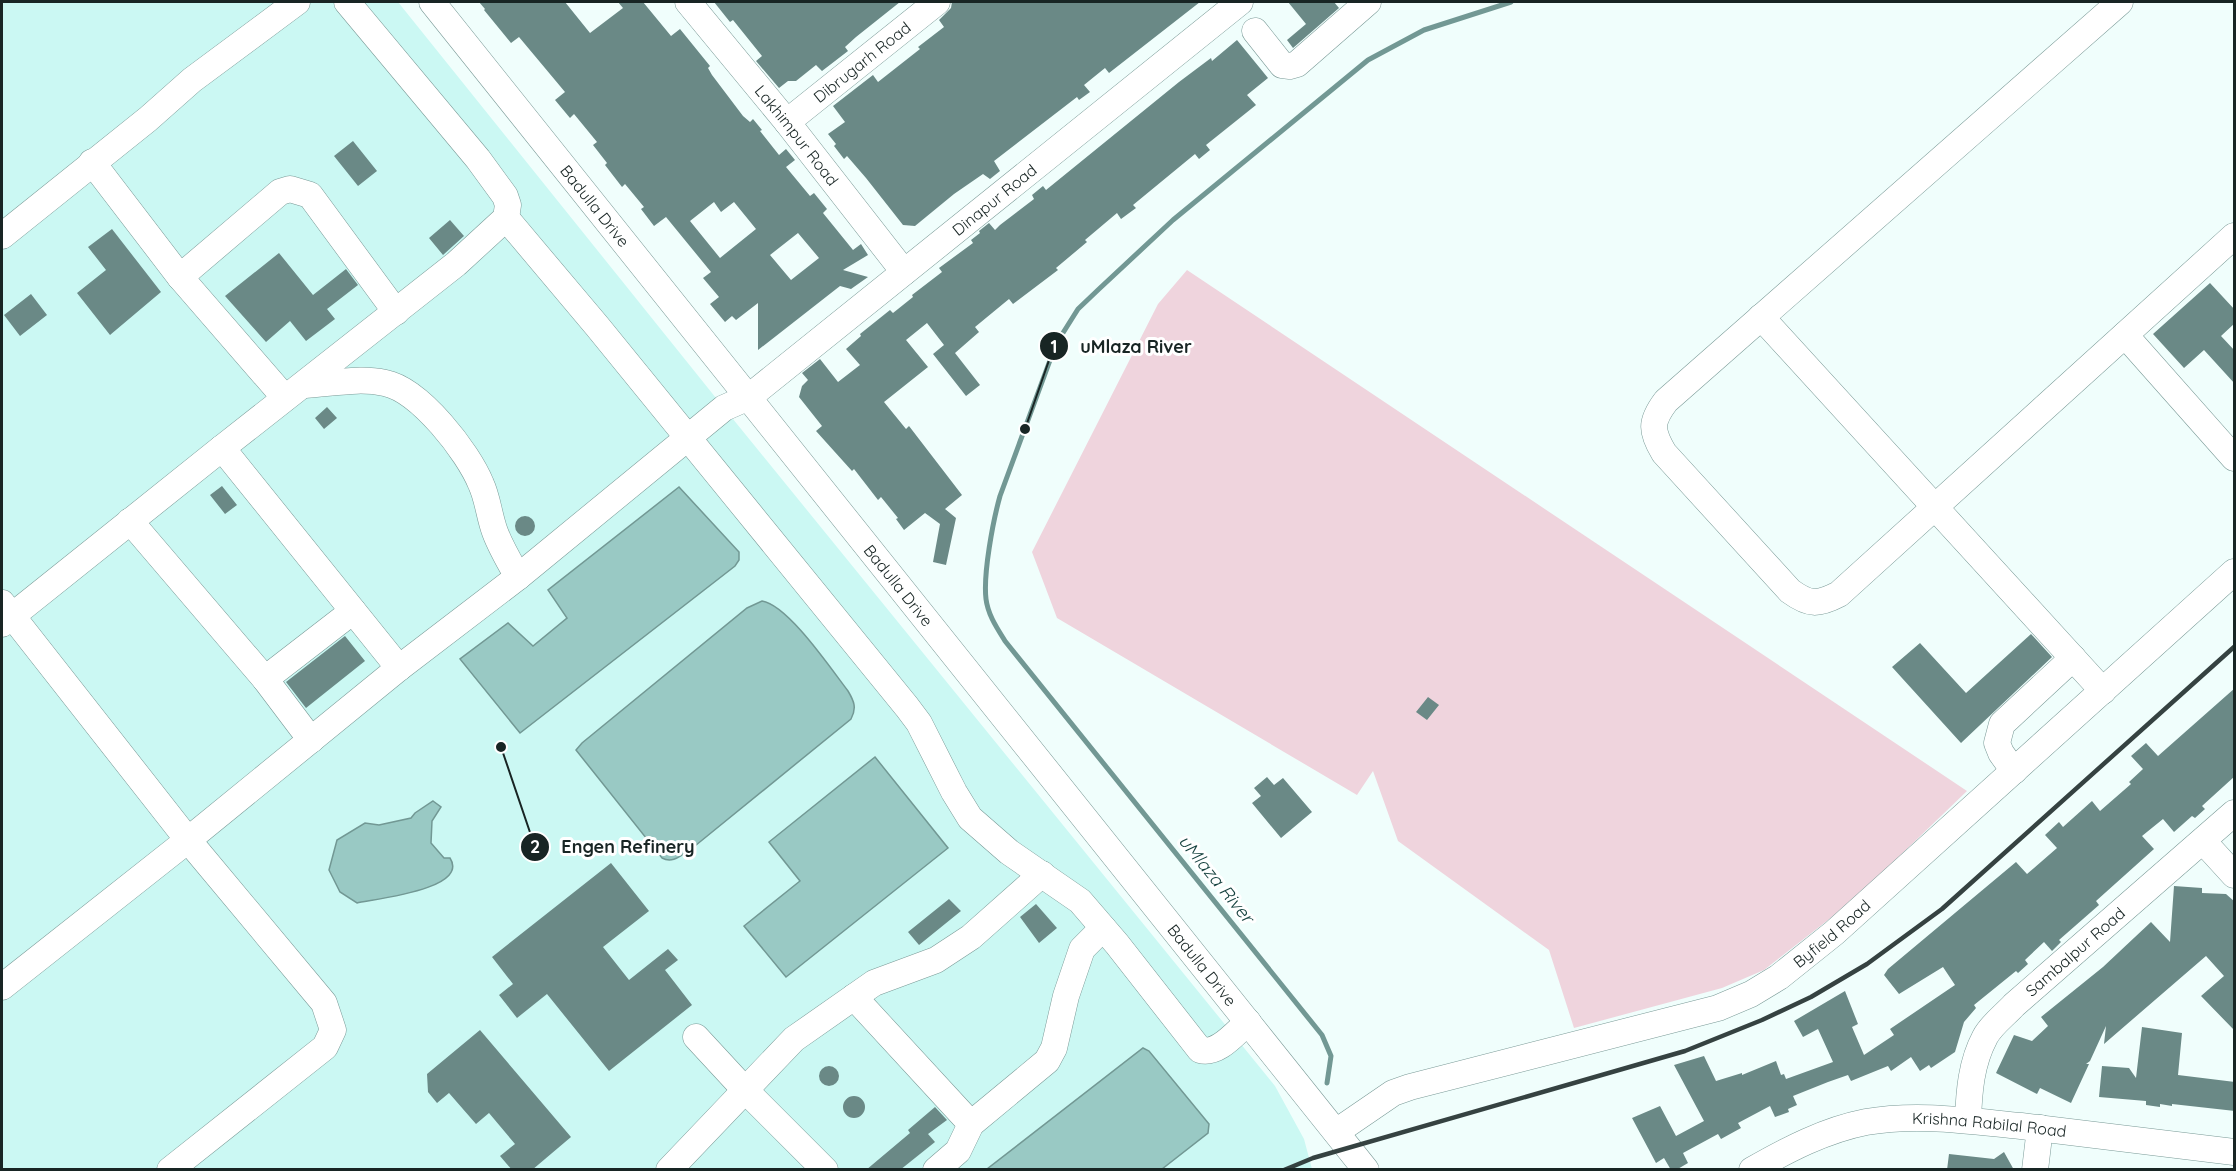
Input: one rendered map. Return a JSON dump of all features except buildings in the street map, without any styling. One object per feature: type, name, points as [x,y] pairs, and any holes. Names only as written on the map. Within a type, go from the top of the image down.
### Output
[{"type":"street","points":[[2,236],[148,119],[192,80],[297,2]]},
{"type":"street","points":[[170,1170],[325,1047],[333,1030],[324,1003],[188,840],[5,614],[130,521],[396,312],[479,245],[506,218],[508,205],[505,196],[478,159],[347,2]]},
{"type":"street","name":"Badulla Drive","points":[[432,2],[1366,1170]]},
{"type":"street","name":"Lakhimpur Road","points":[[688,2],[787,122],[904,272]]},
{"type":"street","name":"Dinapur Road","points":[[2,987],[188,840],[399,668],[518,578],[686,438],[724,408],[749,397],[1240,2]]},
{"type":"street","points":[[1255,31],[1282,65],[1290,66],[1297,64],[1368,2]]},
{"type":"street","points":[[2121,2],[1666,401],[1657,414],[1653,426],[1655,439],[1664,453],[1782,582],[1802,600],[1814,603],[1826,601],[1839,594],[2235,236]]},
{"type":"street","name":"Dibrugarh Road","points":[[787,122],[930,4]]},
{"type":"street","points":[[92,162],[180,278],[294,392]]},
{"type":"street","points":[[180,278],[280,192],[290,189],[298,190],[310,195],[396,312]]},
{"type":"street","points":[[506,218],[597,326],[913,715],[970,818],[1009,852],[1080,901],[1200,1050],[1212,1050],[1219,1047],[1248,1022]]},
{"type":"street","points":[[1761,317],[2103,691]]},
{"type":"street","points":[[2125,335],[2235,458]]},
{"type":"street","points":[[294,392],[362,381],[386,383],[406,391],[420,403],[465,455],[481,483],[495,532],[518,578]]},
{"type":"street","points":[[222,448],[399,668]]},
{"type":"street","points":[[130,521],[265,679],[311,740]]},
{"type":"street","name":"Byfield Road","points":[[1336,1132],[1386,1097],[1410,1087],[1718,1008],[1751,994],[1779,977],[1834,933],[2235,572]]},
{"type":"street","points":[[265,679],[353,611]]},
{"type":"street","points":[[2014,771],[1997,743],[2002,723],[2073,658]]},
{"type":"street","name":"Sambalpur Road","points":[[1968,1120],[1970,1085],[1986,1035],[2014,1005],[2235,813]]},
{"type":"street","points":[[2203,841],[2235,875]]},
{"type":"street","points":[[669,1170],[794,1039],[874,983],[936,960],[971,938],[1042,874]]},
{"type":"street","points":[[936,1170],[957,1151],[971,1124],[1047,1061],[1054,1048],[1066,996],[1082,949],[1103,928]]},
{"type":"street","points":[[854,997],[971,1124]]},
{"type":"street","points":[[696,1037],[825,1170]]},
{"type":"street","name":"Krishna Rabilal Road","points":[[1752,1170],[1786,1150],[1824,1135],[1864,1122],[1909,1118],[1968,1120],[2235,1152]]},
{"type":"street","points":[[2035,1170],[2040,1128]]},
{"type":"shaded area","points":[[2,2],[398,2],[724,408],[1275,1086],[1304,1139],[1312,1169],[2,1170]]},
{"type":"shaded area","points":[[1187,270],[1967,791],[1855,899],[1764,970],[1722,988],[1574,1028],[1549,950],[1398,841],[1373,771],[1357,795],[1057,618],[1032,552],[1158,304]]},
{"type":"shaded area","points":[[679,487],[739,552],[739,560],[735,566],[520,733],[460,659],[508,623],[533,646],[567,618],[548,590]]},
{"type":"shaded area","points":[[762,601],[784,614],[820,654],[848,691],[854,705],[853,715],[851,719],[690,850],[677,858],[666,860],[662,858],[576,750],[747,608]]},
{"type":"shaded area","points":[[875,757],[948,848],[786,977],[744,926],[800,881],[769,842]]},
{"type":"shaded area","points":[[433,801],[441,807],[432,821],[431,843],[444,858],[450,858],[452,869],[446,878],[418,891],[357,903],[340,892],[329,870],[337,840],[365,823],[379,825],[411,818]]},
{"type":"shaded area","points":[[1143,1048],[1149,1051],[1209,1124],[1208,1133],[1162,1169],[987,1169]]},
{"type":"waterway","name":"uMlaza River","points":[[1327,1083],[1331,1056],[1322,1035],[1005,641],[987,605],[985,588],[987,562],[1000,496],[1056,344],[1078,309],[1173,220],[1368,60],[1424,30],[1511,2]]},
{"type":"railway","points":[[1284,1170],[1313,1158],[1685,1051],[1762,1020],[1811,997],[1867,964],[1942,909],[2234,647]]},
{"type":"place","name":"uMlaza River","points":[[1025,429]]},
{"type":"place","name":"Engen Refinery","points":[[501,747]]}]
